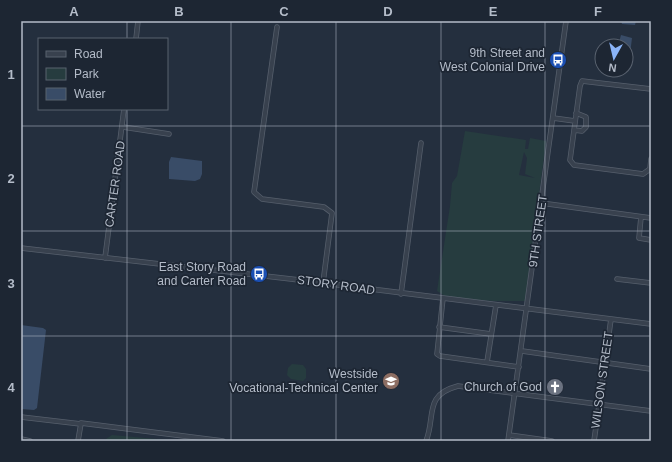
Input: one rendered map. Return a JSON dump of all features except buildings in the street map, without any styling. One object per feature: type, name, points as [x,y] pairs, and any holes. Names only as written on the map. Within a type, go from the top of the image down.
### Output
[{"type":"street","points":[[136,38],[138,21]]},
{"type":"street","name":"9TH STREET","points":[[508,441],[520,366],[566,21]]},
{"type":"street","points":[[277,26],[254,192],[262,199],[324,207],[332,213],[323,283]]},
{"type":"street","points":[[651,89],[582,81],[580,86],[570,160],[574,165],[643,174],[650,169],[651,159]]},
{"type":"street","name":"CARTER ROAD","points":[[105,258],[123,127],[124,110]]},
{"type":"street","points":[[574,130],[582,131],[586,127],[586,117],[576,113]]},
{"type":"street","points":[[553,118],[575,121]]},
{"type":"street","points":[[123,127],[169,134]]},
{"type":"street","points":[[401,294],[421,143]]},
{"type":"street","points":[[541,203],[651,218]]},
{"type":"street","points":[[641,217],[639,238],[651,240]]},
{"type":"street","name":"STORY ROAD","points":[[21,248],[323,283],[401,294],[528,308],[651,324]]},
{"type":"street","points":[[618,279],[651,283]]},
{"type":"street","points":[[443,298],[436,350],[440,356],[520,366]]},
{"type":"street","points":[[487,362],[496,305]]},
{"type":"street","name":"WILSON STREET","points":[[594,441],[610,319]]},
{"type":"street","points":[[439,326],[491,334]]},
{"type":"street","points":[[522,350],[651,369]]},
{"type":"street","points":[[426,441],[435,402],[447,389],[458,386],[472,386],[651,411]]},
{"type":"street","points":[[21,417],[222,441]]},
{"type":"street","points":[[78,441],[81,423]]},
{"type":"street","points":[[509,435],[552,441]]},
{"type":"street","points":[[21,439],[30,441]]},
{"type":"green space","points":[[465,131],[526,140],[525,149],[528,149],[530,138],[546,141],[525,301],[494,301],[448,298],[437,291],[452,183],[457,176]],"holes":[[[524,152],[527,158],[525,174],[535,178],[519,175]]]},
{"type":"green space","points":[[292,364],[303,365],[306,369],[306,378],[303,381],[291,379],[287,375],[288,368]]},
{"type":"green space","points":[[112,435],[179,441],[106,441],[106,439]]},
{"type":"water","points":[[621,21],[636,21],[635,25],[622,24]]},
{"type":"water","points":[[621,35],[632,38],[620,38]]},
{"type":"water","points":[[171,157],[202,161],[202,174],[200,179],[195,181],[169,179],[169,162]]},
{"type":"water","points":[[21,325],[43,328],[46,330],[37,408],[34,410],[21,409]]},
{"type":"place","name":"9th Street and West Colonial Drive","points":[[558,60]]},
{"type":"place","name":"East Story Road and Carter Road","points":[[259,274]]},
{"type":"place","name":"Westside Vocational-Technical Center","points":[[391,381]]},
{"type":"place","name":"Church of God","points":[[555,387]]}]
